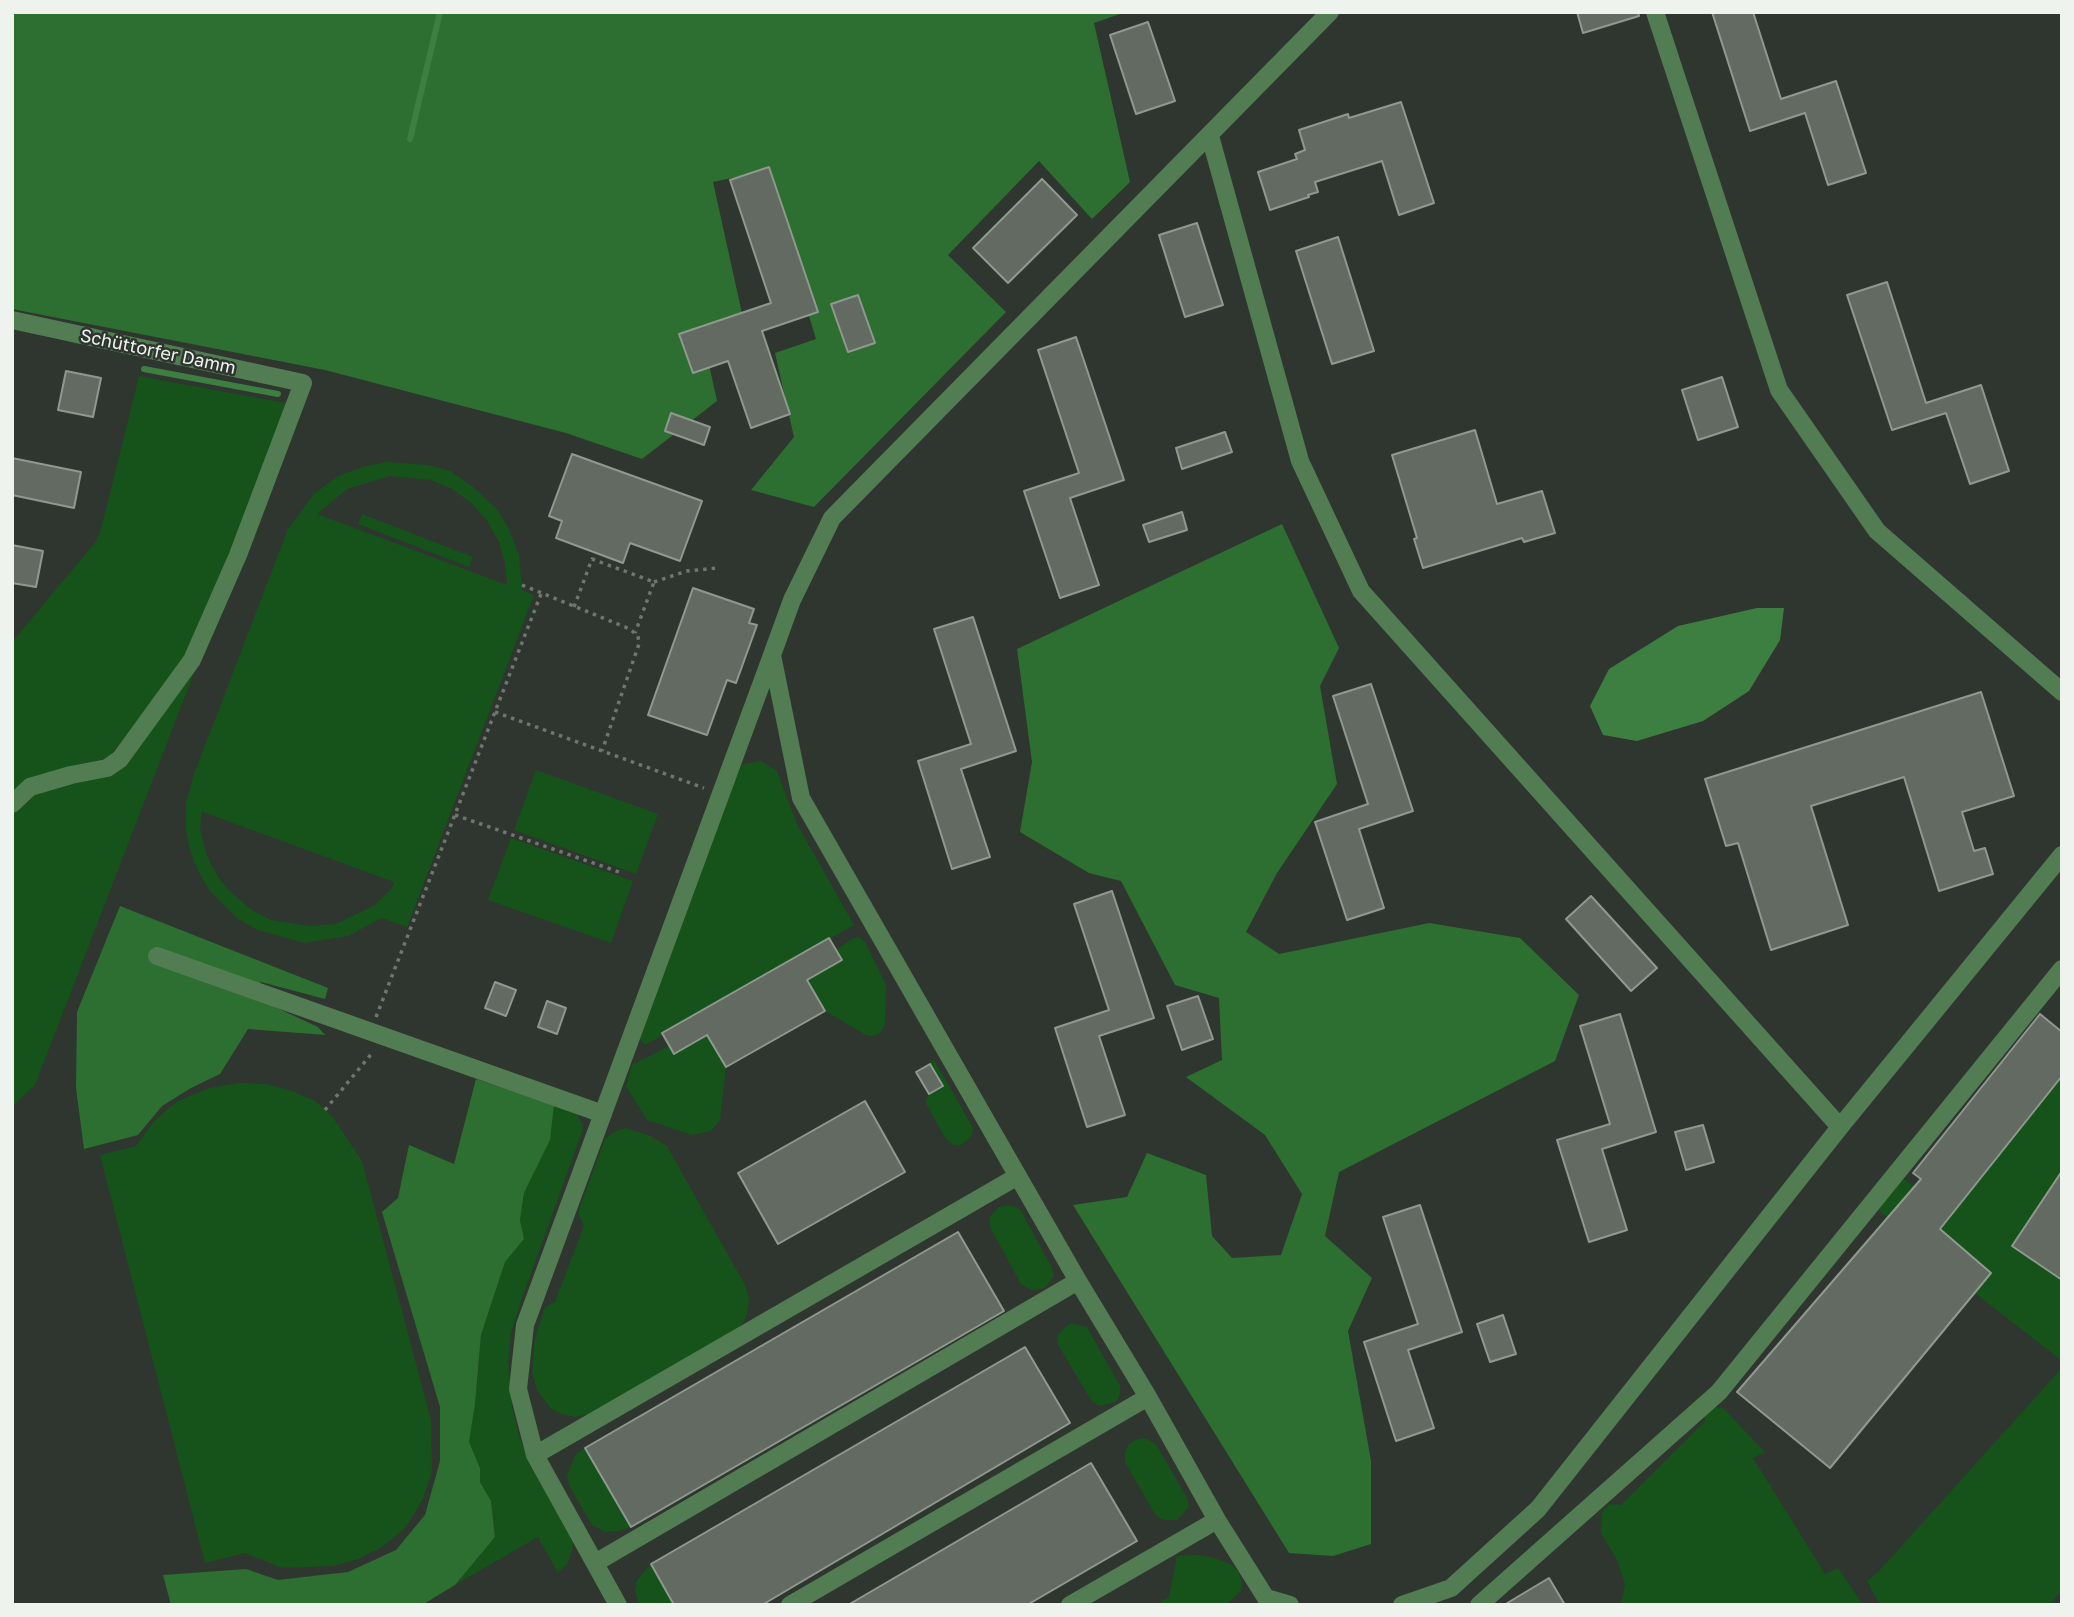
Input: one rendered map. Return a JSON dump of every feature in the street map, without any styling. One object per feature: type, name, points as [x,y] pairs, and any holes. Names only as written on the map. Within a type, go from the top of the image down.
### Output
[{"type":"street","points":[[618,1605],[536,1455],[518,1389],[525,1325],[792,600],[832,518],[1330,12]]},
{"type":"street","points":[[1655,12],[1779,390],[1877,531],[2062,692]]},
{"type":"street","points":[[1210,136],[1300,461],[1361,591],[1840,1127]]},
{"type":"street","name":"Schüttorfer Damm","points":[[12,320],[303,383],[238,555],[192,660],[120,759],[107,768],[30,787],[12,804]]},
{"type":"street","points":[[772,655],[801,799],[1077,1281],[1148,1397],[1261,1601],[1290,1605]]},
{"type":"street","points":[[1402,1605],[1451,1588],[1538,1509],[1840,1127],[2062,855]]},
{"type":"street","points":[[158,957],[603,1114]]},
{"type":"street","points":[[1479,1605],[1719,1392],[2062,969]]},
{"type":"street","points":[[536,1455],[1018,1176]]},
{"type":"street","points":[[595,1563],[1077,1281]]},
{"type":"street","points":[[790,1605],[1148,1397]]},
{"type":"street","points":[[1070,1605],[1217,1520]]},
{"type":"path","points":[[574,607],[592,559],[654,582],[687,571],[717,568]]},
{"type":"path","points":[[635,633],[654,582]]},
{"type":"path","points":[[522,586],[635,633],[639,644],[602,751]]},
{"type":"path","points":[[325,1110],[378,1035],[455,814],[541,594]]},
{"type":"path","points":[[495,712],[721,794]]},
{"type":"path","points":[[455,814],[619,872]]},
{"type":"shaded area","points":[[12,12],[1126,12],[1094,23],[1130,182],[1092,219],[1039,161],[948,255],[1006,312],[814,507],[751,490],[794,437],[775,353],[816,339],[765,171],[713,182],[743,318],[701,328],[717,401],[642,459],[566,433],[325,370],[12,309]]},
{"type":"shaded area","points":[[139,376],[291,404],[188,658],[110,756],[12,796],[12,642],[94,544],[100,533]]},
{"type":"shaded area","points":[[386,462],[429,465],[450,471],[472,486],[497,509],[509,529],[519,555],[522,590],[534,595],[407,927],[382,918],[348,936],[304,943],[258,930],[238,919],[210,891],[190,851],[186,830],[186,804],[193,777],[288,529],[314,494],[338,476]],"holes":[[[390,476],[431,480],[452,489],[470,502],[486,519],[499,542],[507,585],[317,514],[347,489]],[[202,812],[394,882],[392,888],[375,905],[336,924],[310,926],[271,920],[250,909],[218,877],[207,856],[200,829]]]},
{"type":"shaded area","points":[[362,514],[473,557],[469,567],[358,524]]},
{"type":"shaded area","points":[[1282,524],[1339,648],[1320,686],[1337,784],[1277,873],[1246,932],[1279,954],[1429,923],[1520,938],[1579,995],[1555,1061],[1339,1172],[1325,1236],[1372,1278],[1348,1331],[1371,1461],[1371,1544],[1333,1556],[1289,1553],[1073,1205],[1127,1197],[1147,1153],[1206,1175],[1212,1236],[1232,1258],[1281,1255],[1302,1194],[1265,1135],[1186,1077],[1222,1060],[1219,998],[1175,985],[1121,881],[1089,873],[1020,832],[1032,762],[1017,649]]},
{"type":"shaded area","points":[[1757,608],[1784,608],[1780,640],[1749,691],[1703,721],[1637,741],[1603,735],[1590,706],[1609,669],[1678,626]]},
{"type":"shaded area","points":[[199,660],[35,1085],[12,1107],[12,813],[36,791],[120,767]]},
{"type":"shaded area","points":[[761,761],[777,771],[797,824],[854,925],[662,1032],[663,1035],[645,1045],[640,1039],[737,771],[743,764]]},
{"type":"shaded area","points":[[536,770],[658,814],[636,874],[514,830]]},
{"type":"shaded area","points":[[511,838],[633,881],[611,943],[488,900]]},
{"type":"shaded area","points":[[120,906],[328,988],[325,999],[261,982],[249,995],[318,1027],[325,1035],[248,1029],[220,1074],[162,1106],[138,1135],[84,1149],[76,1088],[77,1012]]},
{"type":"shaded area","points":[[854,938],[865,942],[886,985],[885,1025],[880,1033],[872,1036],[825,1011],[807,980],[841,961],[835,950]]},
{"type":"shaded area","points":[[707,1035],[726,1067],[720,1120],[711,1131],[692,1135],[647,1120],[626,1086],[632,1065],[669,1046],[674,1054]]},
{"type":"shaded area","points":[[934,1060],[973,1128],[972,1136],[961,1145],[954,1145],[946,1139],[925,1102],[929,1094],[942,1086],[929,1063]]},
{"type":"shaded area","points":[[2062,1076],[2062,1171],[2012,1246],[2062,1280],[2062,1361],[1975,1293],[1991,1272],[1904,1198],[1887,1217],[1877,1209],[1902,1178],[1937,1203]]},
{"type":"shaded area","points":[[476,1079],[554,1105],[550,1140],[524,1193],[520,1220],[524,1239],[505,1262],[481,1335],[469,1442],[480,1468],[480,1482],[491,1501],[495,1537],[455,1585],[422,1605],[171,1605],[163,1575],[246,1569],[278,1580],[348,1572],[396,1550],[425,1515],[440,1461],[440,1407],[382,1212],[398,1198],[409,1145],[454,1164]]},
{"type":"shaded area","points":[[239,1083],[267,1084],[315,1101],[332,1116],[362,1161],[431,1420],[432,1471],[423,1499],[411,1519],[404,1529],[382,1547],[358,1559],[333,1566],[282,1568],[245,1553],[205,1563],[100,1155],[136,1146],[156,1119],[176,1102],[209,1088]]},
{"type":"shaded area","points":[[554,1105],[575,1112],[583,1125],[582,1132],[520,1304],[511,1333],[508,1363],[512,1407],[519,1436],[530,1464],[569,1532],[573,1541],[572,1551],[567,1564],[558,1573],[538,1537],[455,1585],[495,1537],[491,1501],[480,1482],[480,1468],[469,1442],[481,1335],[505,1262],[524,1239],[520,1220],[524,1193],[550,1140]]},
{"type":"shaded area","points":[[626,1128],[650,1136],[667,1146],[746,1287],[749,1300],[747,1315],[739,1329],[588,1414],[576,1417],[564,1415],[551,1409],[537,1390],[532,1372],[535,1338],[545,1307],[555,1302],[584,1226],[578,1213],[605,1139]]},
{"type":"shaded area","points":[[1009,1205],[1020,1209],[1052,1268],[1054,1276],[1045,1288],[1031,1290],[1021,1284],[991,1229],[989,1218],[999,1207]]},
{"type":"shaded area","points":[[1071,1323],[1087,1327],[1120,1386],[1116,1402],[1100,1406],[1092,1402],[1057,1343],[1058,1334]]},
{"type":"shaded area","points":[[2062,1368],[2062,1591],[2048,1605],[1880,1605],[1867,1581]]},
{"type":"shaded area","points":[[1723,1408],[1765,1452],[1753,1458],[1825,1574],[1838,1568],[1863,1605],[1621,1605],[1625,1584],[1617,1560],[1601,1533],[1602,1512],[1609,1504],[1621,1505],[1705,1421],[1703,1410]]},
{"type":"shaded area","points":[[1145,1438],[1156,1444],[1187,1498],[1189,1507],[1177,1520],[1164,1520],[1156,1516],[1125,1462],[1128,1445]]},
{"type":"shaded area","points":[[585,1448],[631,1527],[605,1532],[592,1525],[570,1487],[567,1475],[576,1454]]},
{"type":"shaded area","points":[[1177,1556],[1212,1557],[1230,1564],[1238,1571],[1242,1583],[1241,1591],[1226,1605],[1156,1605],[1169,1597]]},
{"type":"shaded area","points":[[651,1564],[674,1605],[639,1605],[635,1590],[637,1580]]},
{"type":"building","points":[[1577,12],[1638,12],[1639,16],[1583,33]]},
{"type":"building","points":[[1712,12],[1753,12],[1781,99],[1836,81],[1866,173],[1828,185],[1805,113],[1750,131]]},
{"type":"building","points":[[1148,22],[1175,101],[1136,114],[1110,35]]},
{"type":"building","points":[[1401,102],[1434,203],[1399,215],[1382,161],[1315,182],[1318,192],[1270,210],[1258,172],[1297,159],[1295,154],[1305,150],[1299,130],[1348,114],[1349,118]]},
{"type":"building","points":[[769,167],[818,312],[762,331],[790,414],[751,428],[728,361],[693,373],[679,334],[771,303],[730,180]]},
{"type":"building","points":[[1042,179],[1077,215],[1008,283],[973,248]]},
{"type":"building","points":[[1197,223],[1223,305],[1185,317],[1159,235]]},
{"type":"building","points":[[1338,237],[1374,351],[1332,364],[1296,251]]},
{"type":"building","points":[[1887,282],[1926,403],[1981,385],[2009,471],[1970,484],[1946,413],[1892,430],[1847,295]]},
{"type":"building","points":[[858,295],[875,343],[848,352],[831,304]]},
{"type":"building","points":[[1076,337],[1124,480],[1070,498],[1099,585],[1060,598],[1024,491],[1079,473],[1038,350]]},
{"type":"building","points":[[66,371],[101,378],[93,417],[58,410]]},
{"type":"building","points":[[1722,377],[1738,427],[1698,440],[1682,390]]},
{"type":"building","points":[[671,413],[710,427],[704,445],[665,431]]},
{"type":"building","points":[[1475,430],[1497,504],[1542,491],[1555,533],[1524,542],[1522,538],[1423,568],[1414,539],[1417,538],[1392,455]]},
{"type":"building","points":[[1225,432],[1232,452],[1182,469],[1176,448]]},
{"type":"building","points":[[572,454],[702,501],[680,561],[630,543],[623,563],[556,538],[562,521],[549,516]]},
{"type":"building","points":[[12,458],[81,472],[74,508],[12,495]]},
{"type":"building","points":[[1182,512],[1187,530],[1149,542],[1143,525]]},
{"type":"building","points":[[12,545],[43,551],[36,587],[12,583]]},
{"type":"building","points":[[693,588],[754,609],[749,623],[757,625],[736,683],[727,680],[707,735],[648,715]]},
{"type":"building","points":[[973,617],[1016,751],[961,769],[990,857],[952,869],[918,761],[971,744],[934,629]]},
{"type":"building","points":[[1371,684],[1413,811],[1359,829],[1384,908],[1347,920],[1315,822],[1368,804],[1333,696]]},
{"type":"building","points":[[1981,692],[2014,796],[1962,812],[1974,851],[1985,848],[1993,874],[1939,891],[1904,777],[1811,806],[1848,925],[1771,950],[1738,843],[1726,846],[1705,779]]},
{"type":"building","points":[[1112,891],[1154,1018],[1099,1036],[1125,1115],[1087,1127],[1055,1028],[1109,1010],[1074,904]]},
{"type":"building","points":[[1591,896],[1657,968],[1631,991],[1566,919]]},
{"type":"building","points":[[829,938],[842,960],[807,980],[825,1011],[726,1067],[707,1035],[674,1054],[662,1033]]},
{"type":"building","points":[[495,982],[516,990],[506,1016],[485,1008]]},
{"type":"building","points":[[1198,996],[1213,1039],[1182,1050],[1167,1006]]},
{"type":"building","points":[[547,1001],[566,1008],[557,1034],[538,1027]]},
{"type":"building","points":[[1620,1014],[1656,1132],[1602,1149],[1627,1230],[1589,1242],[1557,1140],[1610,1124],[1580,1026]]},
{"type":"building","points":[[2040,1014],[2062,1032],[2062,1076],[1940,1229],[1991,1273],[1830,1468],[1737,1392],[1921,1179],[1913,1173]]},
{"type":"building","points":[[930,1064],[943,1086],[929,1094],[916,1072]]},
{"type":"building","points":[[865,1101],[905,1172],[778,1244],[738,1173]]},
{"type":"building","points":[[1703,1125],[1714,1162],[1686,1170],[1675,1132]]},
{"type":"building","points":[[2062,1171],[2062,1280],[2012,1246]]},
{"type":"building","points":[[1420,1205],[1462,1332],[1408,1350],[1434,1428],[1396,1441],[1364,1342],[1418,1324],[1383,1217]]},
{"type":"building","points":[[958,1232],[1004,1311],[631,1527],[585,1448]]},
{"type":"building","points":[[1503,1315],[1516,1354],[1490,1362],[1477,1324]]},
{"type":"building","points":[[1025,1347],[1070,1423],[762,1605],[674,1605],[651,1564]]},
{"type":"building","points":[[1091,1463],[1137,1541],[1027,1605],[848,1605]]},
{"type":"building","points":[[1549,1578],[1565,1605],[1504,1605]]},
{"type":"waterway","points":[[410,139],[440,12]]},
{"type":"waterway","points":[[144,369],[278,394]]}]
